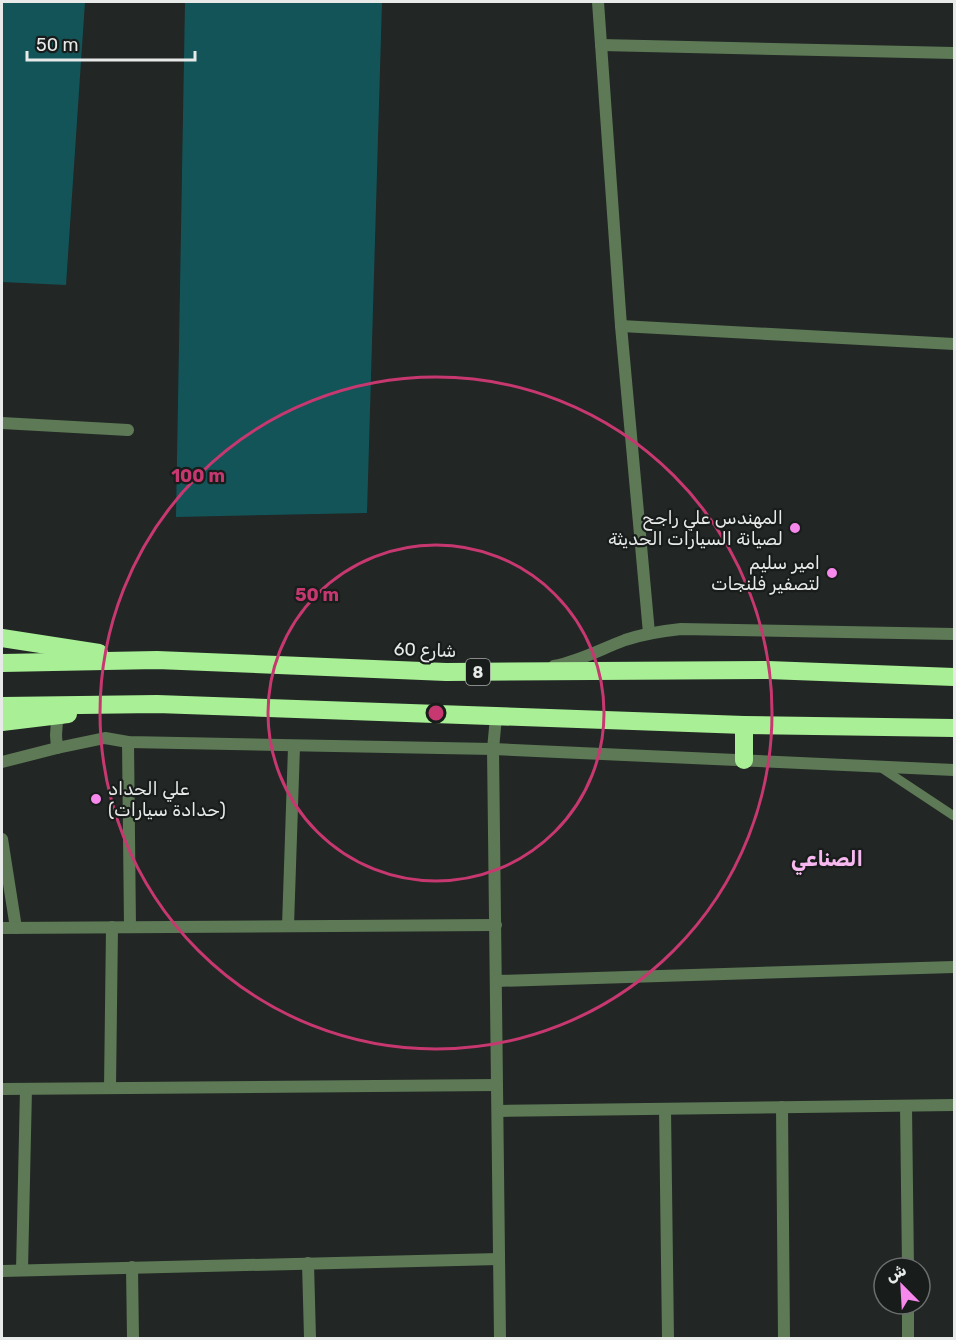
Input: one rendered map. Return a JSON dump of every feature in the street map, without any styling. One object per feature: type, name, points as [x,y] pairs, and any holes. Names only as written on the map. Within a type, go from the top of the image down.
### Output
[{"type":"highway","points":[[2,638],[157,660]]},
{"type":"highway","name":"شارع 60","points":[[2,663],[157,660],[446,672],[768,670],[954,677]]},
{"type":"highway","points":[[2,706],[157,704],[744,725],[954,728]]},
{"type":"highway","points":[[2,722],[157,704]]},
{"type":"highway","points":[[744,725],[744,760]]},
{"type":"street","points":[[598,2],[621,326],[649,633]]},
{"type":"street","points":[[601,45],[954,53]]},
{"type":"street","points":[[621,326],[954,344]]},
{"type":"street","points":[[2,423],[128,430]]},
{"type":"street","points":[[526,672],[561,665],[649,633],[697,629],[954,634]]},
{"type":"street","points":[[57,748],[57,721],[66,715]]},
{"type":"street","points":[[496,717],[493,749],[500,1338]]},
{"type":"street","points":[[2,762],[105,738],[128,742],[294,747],[493,749],[954,770]]},
{"type":"street","points":[[128,742],[130,927]]},
{"type":"street","points":[[288,926],[294,747]]},
{"type":"street","points":[[2,839],[16,928]]},
{"type":"street","points":[[2,928],[496,925]]},
{"type":"street","points":[[110,1088],[112,927]]},
{"type":"street","points":[[496,981],[954,967]]},
{"type":"street","points":[[2,1089],[497,1085]]},
{"type":"street","points":[[22,1270],[26,1089]]},
{"type":"street","points":[[498,1111],[954,1104]]},
{"type":"street","points":[[906,1106],[908,1256]]},
{"type":"street","points":[[782,1107],[784,1338]]},
{"type":"street","points":[[665,1109],[668,1338]]},
{"type":"street","points":[[2,1270],[499,1259]]},
{"type":"street","points":[[308,1263],[310,1338]]},
{"type":"street","points":[[132,1267],[133,1338]]},
{"type":"street","points":[[908,1316],[908,1338]]},
{"type":"lane","points":[[880,767],[954,816]]},
{"type":"building","points":[[2,2],[85,2],[66,285],[2,282]]},
{"type":"building","points":[[185,2],[382,2],[367,513],[176,517]]},
{"type":"place","name":"المهندس علي راجح لصيانة السيارات الحديثة","points":[[795,528]]},
{"type":"place","name":"امير سليم لتصفير فلنجات","points":[[832,573]]},
{"type":"place","name":"علي الحداد (حدادة سيارات)","points":[[96,799]]},
{"type":"district","name":"الصناعي","points":[[827,859]]}]
